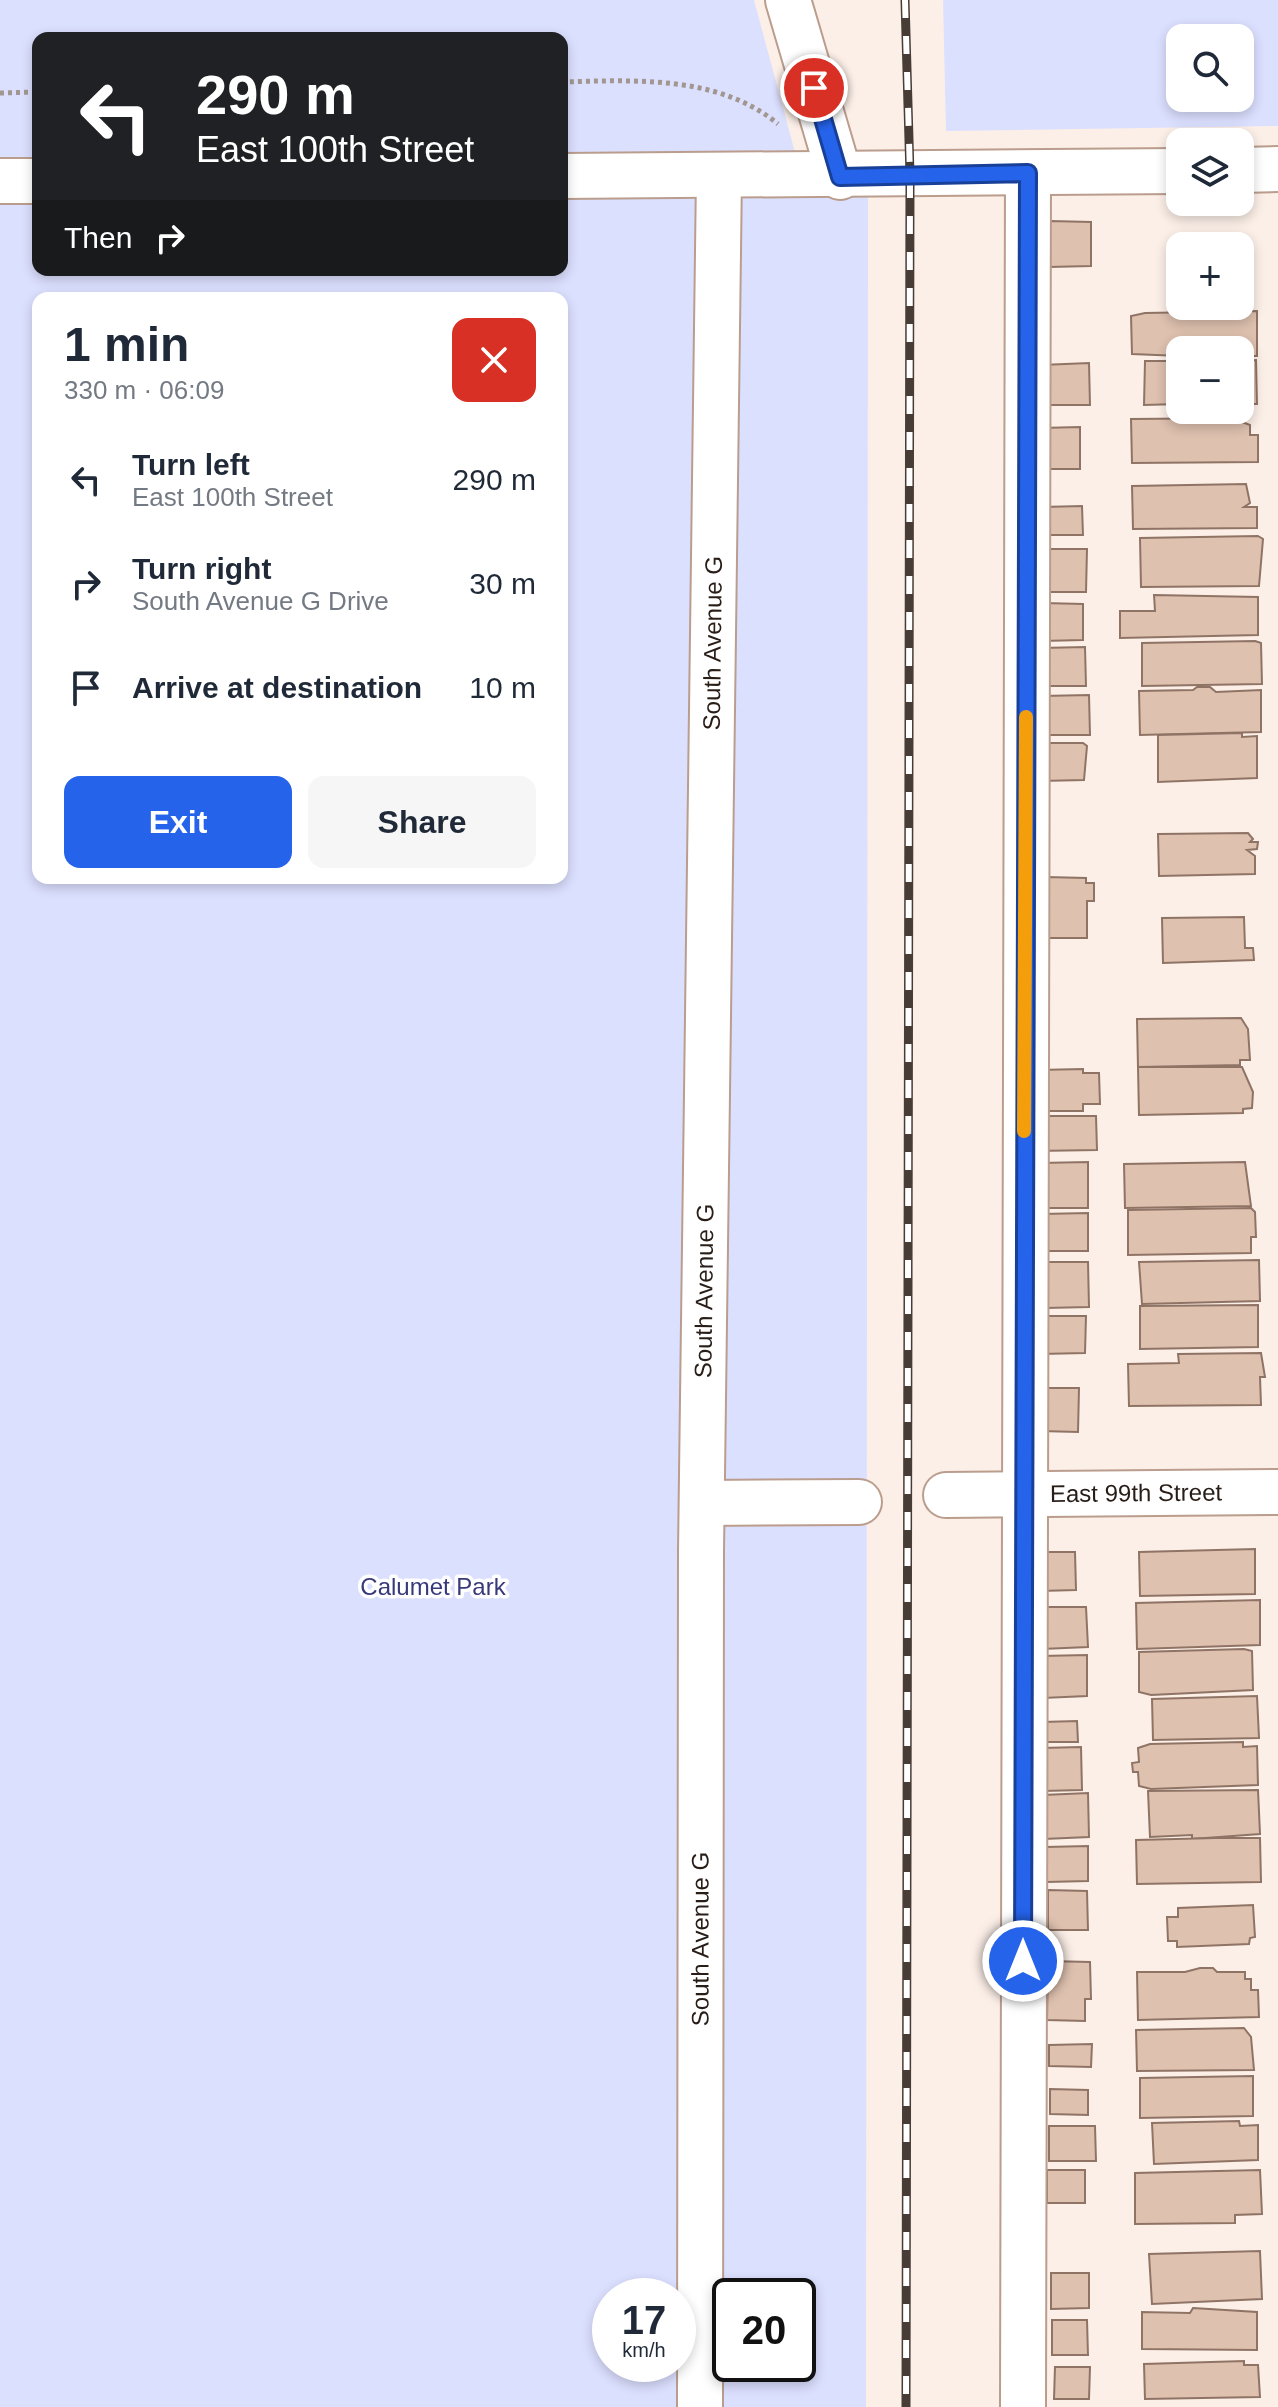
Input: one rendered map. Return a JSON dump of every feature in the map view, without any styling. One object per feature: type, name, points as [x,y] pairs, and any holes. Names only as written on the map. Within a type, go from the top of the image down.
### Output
[{"type":"street","points":[[788,0],[840,177]]},
{"type":"street","points":[[1254,170],[1278,169]]},
{"type":"street","points":[[568,176],[840,177],[1166,171]]},
{"type":"street","points":[[1023,2407],[1028,173]]},
{"type":"street","name":"South Avenue G","points":[[700,2407],[702,1503],[719,175]]},
{"type":"street","points":[[0,181],[32,181]]},
{"type":"street","name":"East 99th Street","points":[[946,1495],[1278,1492]]},
{"type":"street","points":[[702,1503],[859,1502]]},
{"type":"path","points":[[568,82],[635,80],[694,86],[763,112],[785,130]]},
{"type":"path","points":[[0,93],[32,92]]},
{"type":"green space","name":"Calumet Park","points":[[0,0],[754,0],[807,197],[868,197],[866,2407],[0,2407]]},
{"type":"green space","points":[[943,0],[1278,0],[1278,126],[946,131]]},
{"type":"building","points":[[1050,221],[1091,222],[1091,266],[1049,267]]},
{"type":"building","points":[[1254,311],[1257,311],[1257,356],[1254,356],[1254,336],[1166,336],[1166,355],[1132,354],[1131,316],[1166,313],[1166,320],[1254,320]]},
{"type":"building","points":[[1256,360],[1257,404],[1254,404]]},
{"type":"building","points":[[1145,361],[1166,361],[1166,404],[1144,405]]},
{"type":"building","points":[[1089,363],[1090,405],[1041,405],[1041,365]]},
{"type":"building","points":[[1131,419],[1166,419],[1166,424],[1247,424],[1250,435],[1258,435],[1258,462],[1132,463]]},
{"type":"building","points":[[1080,427],[1080,469],[1041,469],[1040,428]]},
{"type":"building","points":[[1246,484],[1250,503],[1244,507],[1257,507],[1257,528],[1133,529],[1132,486]]},
{"type":"building","points":[[1082,506],[1083,535],[1043,535],[1042,507]]},
{"type":"building","points":[[1258,536],[1263,539],[1259,586],[1141,587],[1140,538]]},
{"type":"building","points":[[1043,549],[1087,549],[1086,592],[1044,592]]},
{"type":"building","points":[[1154,595],[1258,597],[1258,635],[1120,638],[1120,611],[1155,611]]},
{"type":"building","points":[[1043,603],[1083,604],[1083,640],[1042,641]]},
{"type":"building","points":[[1142,643],[1261,643],[1262,684],[1142,686]]},
{"type":"building","points":[[1085,647],[1086,686],[1042,686],[1041,648]]},
{"type":"building","points":[[1210,687],[1216,692],[1261,690],[1261,732],[1140,735],[1139,691],[1193,690]]},
{"type":"building","points":[[1089,695],[1090,735],[1042,735],[1042,696]]},
{"type":"building","points":[[1242,733],[1242,737],[1257,736],[1257,778],[1158,782],[1158,735]]},
{"type":"building","points":[[1039,743],[1083,743],[1087,746],[1084,780],[1040,781]]},
{"type":"building","points":[[1248,833],[1253,839],[1250,842],[1258,842],[1257,849],[1247,850],[1255,856],[1255,874],[1159,876],[1158,834]]},
{"type":"building","points":[[1046,877],[1086,878],[1086,883],[1094,883],[1094,901],[1087,901],[1087,938],[1046,938]]},
{"type":"building","points":[[1244,917],[1245,948],[1253,948],[1254,960],[1163,963],[1162,918]]},
{"type":"building","points":[[1241,1018],[1248,1029],[1250,1060],[1240,1060],[1240,1065],[1138,1067],[1137,1019]]},
{"type":"building","points":[[1138,1067],[1242,1067],[1253,1092],[1252,1108],[1243,1109],[1243,1113],[1139,1115]]},
{"type":"building","points":[[1083,1069],[1083,1073],[1099,1073],[1100,1104],[1083,1104],[1083,1111],[1038,1111],[1038,1070]]},
{"type":"building","points":[[1036,1116],[1096,1116],[1097,1150],[1035,1151]]},
{"type":"building","points":[[1088,1162],[1088,1208],[1041,1208],[1040,1163]]},
{"type":"building","points":[[1245,1162],[1251,1206],[1125,1208],[1124,1164]]},
{"type":"building","points":[[1251,1208],[1255,1212],[1256,1237],[1251,1237],[1251,1253],[1128,1255],[1128,1210]]},
{"type":"building","points":[[1088,1213],[1088,1251],[1042,1251],[1042,1214]]},
{"type":"building","points":[[1259,1260],[1260,1301],[1142,1304],[1139,1262]]},
{"type":"building","points":[[1046,1262],[1088,1262],[1089,1307],[1046,1308]]},
{"type":"building","points":[[1258,1305],[1258,1347],[1140,1349],[1140,1306]]},
{"type":"building","points":[[1040,1316],[1086,1316],[1085,1353],[1040,1354]]},
{"type":"building","points":[[1261,1353],[1265,1377],[1260,1377],[1261,1405],[1129,1406],[1128,1364],[1179,1363],[1178,1354]]},
{"type":"building","points":[[1039,1388],[1079,1388],[1078,1432],[1040,1431]]},
{"type":"building","points":[[1255,1549],[1255,1594],[1140,1596],[1139,1552]]},
{"type":"building","points":[[1039,1552],[1075,1552],[1076,1590],[1040,1591]]},
{"type":"building","points":[[1260,1600],[1260,1645],[1137,1649],[1136,1603]]},
{"type":"building","points":[[1041,1607],[1086,1607],[1088,1647],[1042,1649]]},
{"type":"building","points":[[1252,1651],[1253,1690],[1151,1695],[1139,1692],[1139,1652]]},
{"type":"building","points":[[1087,1655],[1087,1696],[1043,1698],[1041,1656]]},
{"type":"building","points":[[1257,1696],[1259,1738],[1153,1740],[1152,1699]]},
{"type":"building","points":[[1077,1721],[1078,1742],[1042,1742],[1042,1722]]},
{"type":"building","points":[[1243,1742],[1243,1747],[1257,1746],[1258,1785],[1151,1789],[1139,1786],[1138,1772],[1133,1772],[1132,1763],[1139,1762],[1138,1748],[1150,1744]]},
{"type":"building","points":[[1081,1747],[1082,1790],[1043,1791],[1041,1748]]},
{"type":"building","points":[[1258,1790],[1260,1834],[1192,1839],[1192,1835],[1150,1837],[1148,1791]]},
{"type":"building","points":[[1088,1793],[1089,1837],[1044,1839],[1043,1795]]},
{"type":"building","points":[[1260,1838],[1261,1882],[1137,1884],[1136,1840]]},
{"type":"building","points":[[1088,1846],[1088,1881],[1047,1882],[1046,1847]]},
{"type":"building","points":[[1048,1890],[1087,1891],[1088,1930],[1048,1930]]},
{"type":"building","points":[[1253,1905],[1255,1937],[1250,1938],[1249,1944],[1177,1947],[1177,1941],[1168,1941],[1167,1917],[1178,1917],[1178,1908]]},
{"type":"building","points":[[1048,1961],[1090,1962],[1091,1999],[1085,1999],[1085,2021],[1047,2020]]},
{"type":"building","points":[[1213,1968],[1217,1972],[1245,1972],[1245,1979],[1251,1979],[1251,1990],[1258,1990],[1259,2017],[1138,2020],[1137,1972],[1185,1972]]},
{"type":"building","points":[[1244,2028],[1251,2037],[1254,2070],[1137,2071],[1136,2030]]},
{"type":"building","points":[[1092,2044],[1091,2067],[1049,2066],[1049,2045]]},
{"type":"building","points":[[1253,2076],[1253,2116],[1140,2118],[1140,2078]]},
{"type":"building","points":[[1050,2089],[1088,2090],[1088,2115],[1050,2114]]},
{"type":"building","points":[[1239,2121],[1240,2126],[1258,2125],[1258,2160],[1154,2164],[1152,2123]]},
{"type":"building","points":[[1049,2126],[1095,2126],[1096,2161],[1049,2161]]},
{"type":"building","points":[[1047,2170],[1085,2170],[1085,2203],[1047,2203]]},
{"type":"building","points":[[1260,2170],[1262,2214],[1235,2215],[1235,2223],[1135,2224],[1135,2173]]},
{"type":"building","points":[[1260,2251],[1262,2299],[1152,2304],[1149,2254]]},
{"type":"building","points":[[1051,2273],[1089,2273],[1089,2308],[1051,2309]]},
{"type":"building","points":[[1193,2308],[1257,2312],[1257,2350],[1142,2349],[1142,2312],[1190,2313]]},
{"type":"building","points":[[1052,2320],[1087,2320],[1088,2355],[1052,2355]]},
{"type":"building","points":[[1244,2361],[1244,2365],[1258,2365],[1260,2397],[1145,2399],[1144,2364]]},
{"type":"building","points":[[1055,2367],[1090,2367],[1089,2399],[1054,2399]]},
{"type":"railway","points":[[905,0],[910,175],[906,2407]]},
{"type":"slow traffic","points":[[1024,1131],[1026,717]]},
{"type":"route","points":[[814,88],[840,177],[1028,173],[1023,1961]]}]
